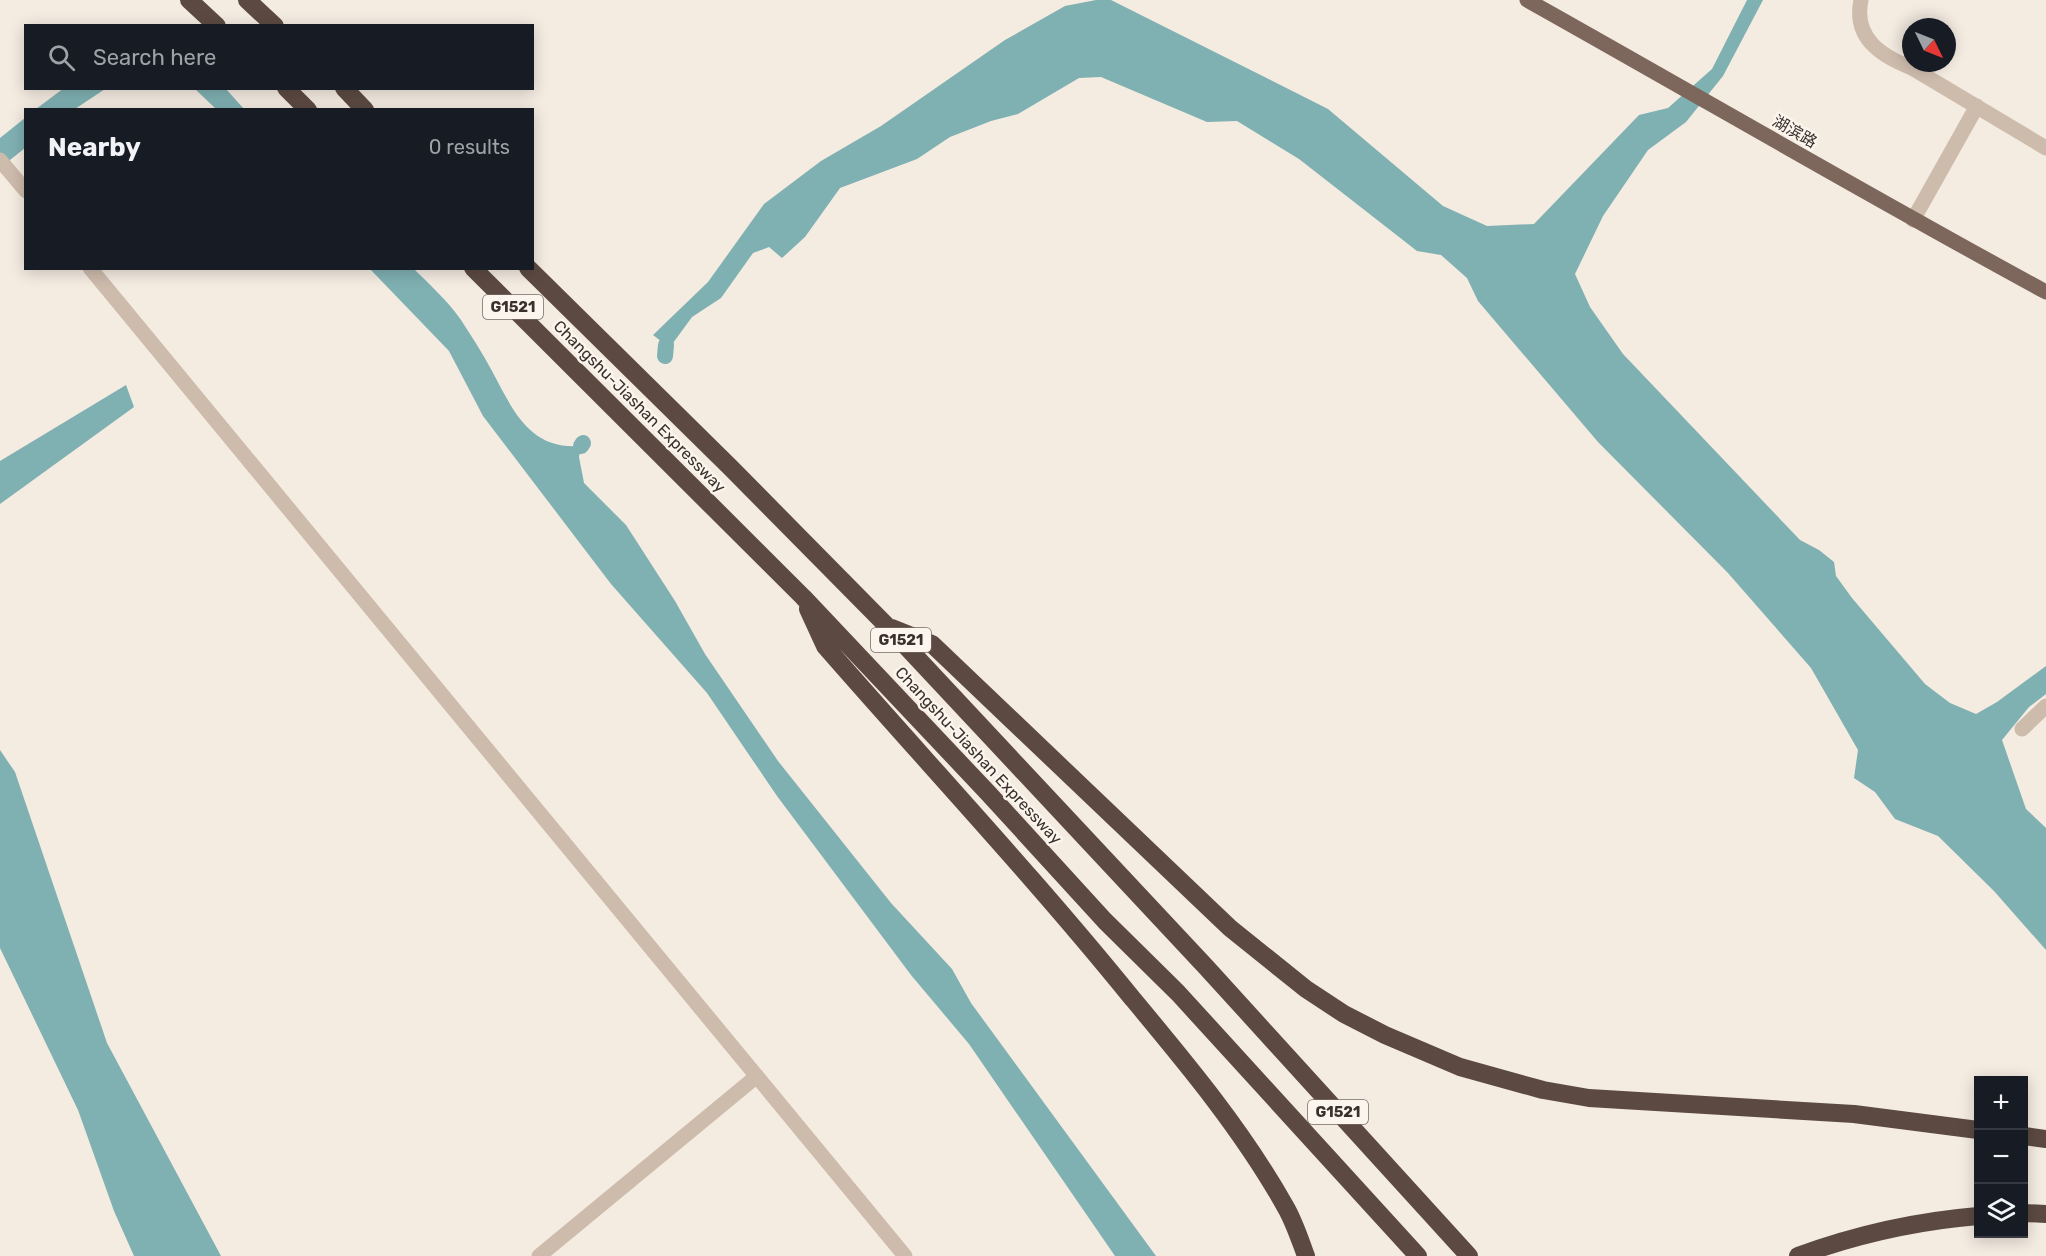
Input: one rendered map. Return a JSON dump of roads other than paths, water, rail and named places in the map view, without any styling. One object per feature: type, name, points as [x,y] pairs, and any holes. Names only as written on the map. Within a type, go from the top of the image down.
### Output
[{"type":"highway","points":[[189,0],[215,24]]},
{"type":"highway","points":[[247,0],[273,24]]},
{"type":"highway","points":[[288,90],[306,108]]},
{"type":"highway","points":[[346,90],[363,108]]},
{"type":"highway","name":"Changshu-Jiashan Expressway","points":[[475,270],[803,597],[1105,921],[1178,993],[1418,1256]]},
{"type":"highway","name":"Changshu-Jiashan Expressway","points":[[530,270],[888,627],[1206,967],[1469,1256]]},
{"type":"highway","points":[[803,597],[825,646],[1067,919],[1187,1064],[1242,1137],[1268,1177],[1287,1208],[1306,1256]]},
{"type":"highway","points":[[888,627],[932,644],[1230,928],[1275,966],[1325,1002],[1385,1035],[1460,1067],[1543,1090],[1590,1098],[1854,1114],[1974,1129]]},
{"type":"highway","points":[[2028,1137],[2046,1139]]},
{"type":"highway","points":[[2028,1213],[2046,1214]]},
{"type":"highway","points":[[1798,1256],[1889,1230],[1974,1217]]},
{"type":"main road","name":"湖滨路","points":[[1527,0],[1658,72],[1913,220],[2046,292]]},
{"type":"street","points":[[1861,0],[1859,15],[1863,31],[1872,45],[1890,59],[1912,68],[2046,148]]},
{"type":"street","points":[[1913,220],[1977,106]]},
{"type":"street","points":[[2,163],[24,189]]},
{"type":"street","points":[[92,270],[905,1256]]},
{"type":"street","points":[[2022,729],[2046,706]]},
{"type":"street","points":[[539,1256],[757,1076]]},
{"type":"water","points":[[1096,0],[1111,0],[1328,109],[1443,206],[1487,226],[1534,224],[1639,115],[1668,108],[1712,69],[1747,0],[1763,0],[1723,76],[1686,122],[1648,150],[1603,216],[1575,274],[1590,307],[1623,354],[1800,540],[1819,550],[1834,562],[1836,576],[1852,598],[1925,684],[1950,703],[1976,714],[1997,702],[2046,666],[2046,694],[2029,707],[2002,740],[2026,809],[2046,828],[2046,950],[1994,891],[1938,836],[1895,819],[1875,792],[1854,778],[1858,750],[1811,668],[1728,573],[1598,442],[1478,301],[1467,278],[1441,255],[1417,251],[1299,159],[1237,121],[1207,122],[1101,77],[1079,78],[1018,114],[991,121],[950,137],[917,159],[840,188],[805,237],[782,258],[769,247],[753,253],[721,298],[692,317],[673,343],[666,345],[653,335],[708,282],[764,204],[821,161],[881,126],[1005,40],[1065,6]]},
{"type":"water","points":[[61,90],[104,90],[76,108],[37,108]]},
{"type":"water","points":[[196,90],[227,90],[243,108],[215,108]]},
{"type":"water","points":[[24,119],[24,149],[10,160],[0,162],[0,138]]},
{"type":"water","points":[[371,270],[415,270],[461,320],[485,358],[507,400],[525,425],[548,441],[563,446],[581,446],[579,457],[584,483],[626,525],[675,601],[705,654],[778,761],[891,903],[952,969],[971,1003],[1156,1256],[1115,1256],[969,1044],[911,975],[777,796],[707,693],[611,584],[483,416],[449,351]]},
{"type":"water","points":[[126,385],[134,407],[0,504],[0,461]]},
{"type":"water","points":[[0,750],[15,772],[107,1043],[221,1256],[134,1256],[114,1211],[78,1110],[0,948]]},
{"type":"waterway","points":[[665,356],[666,345]]}]
